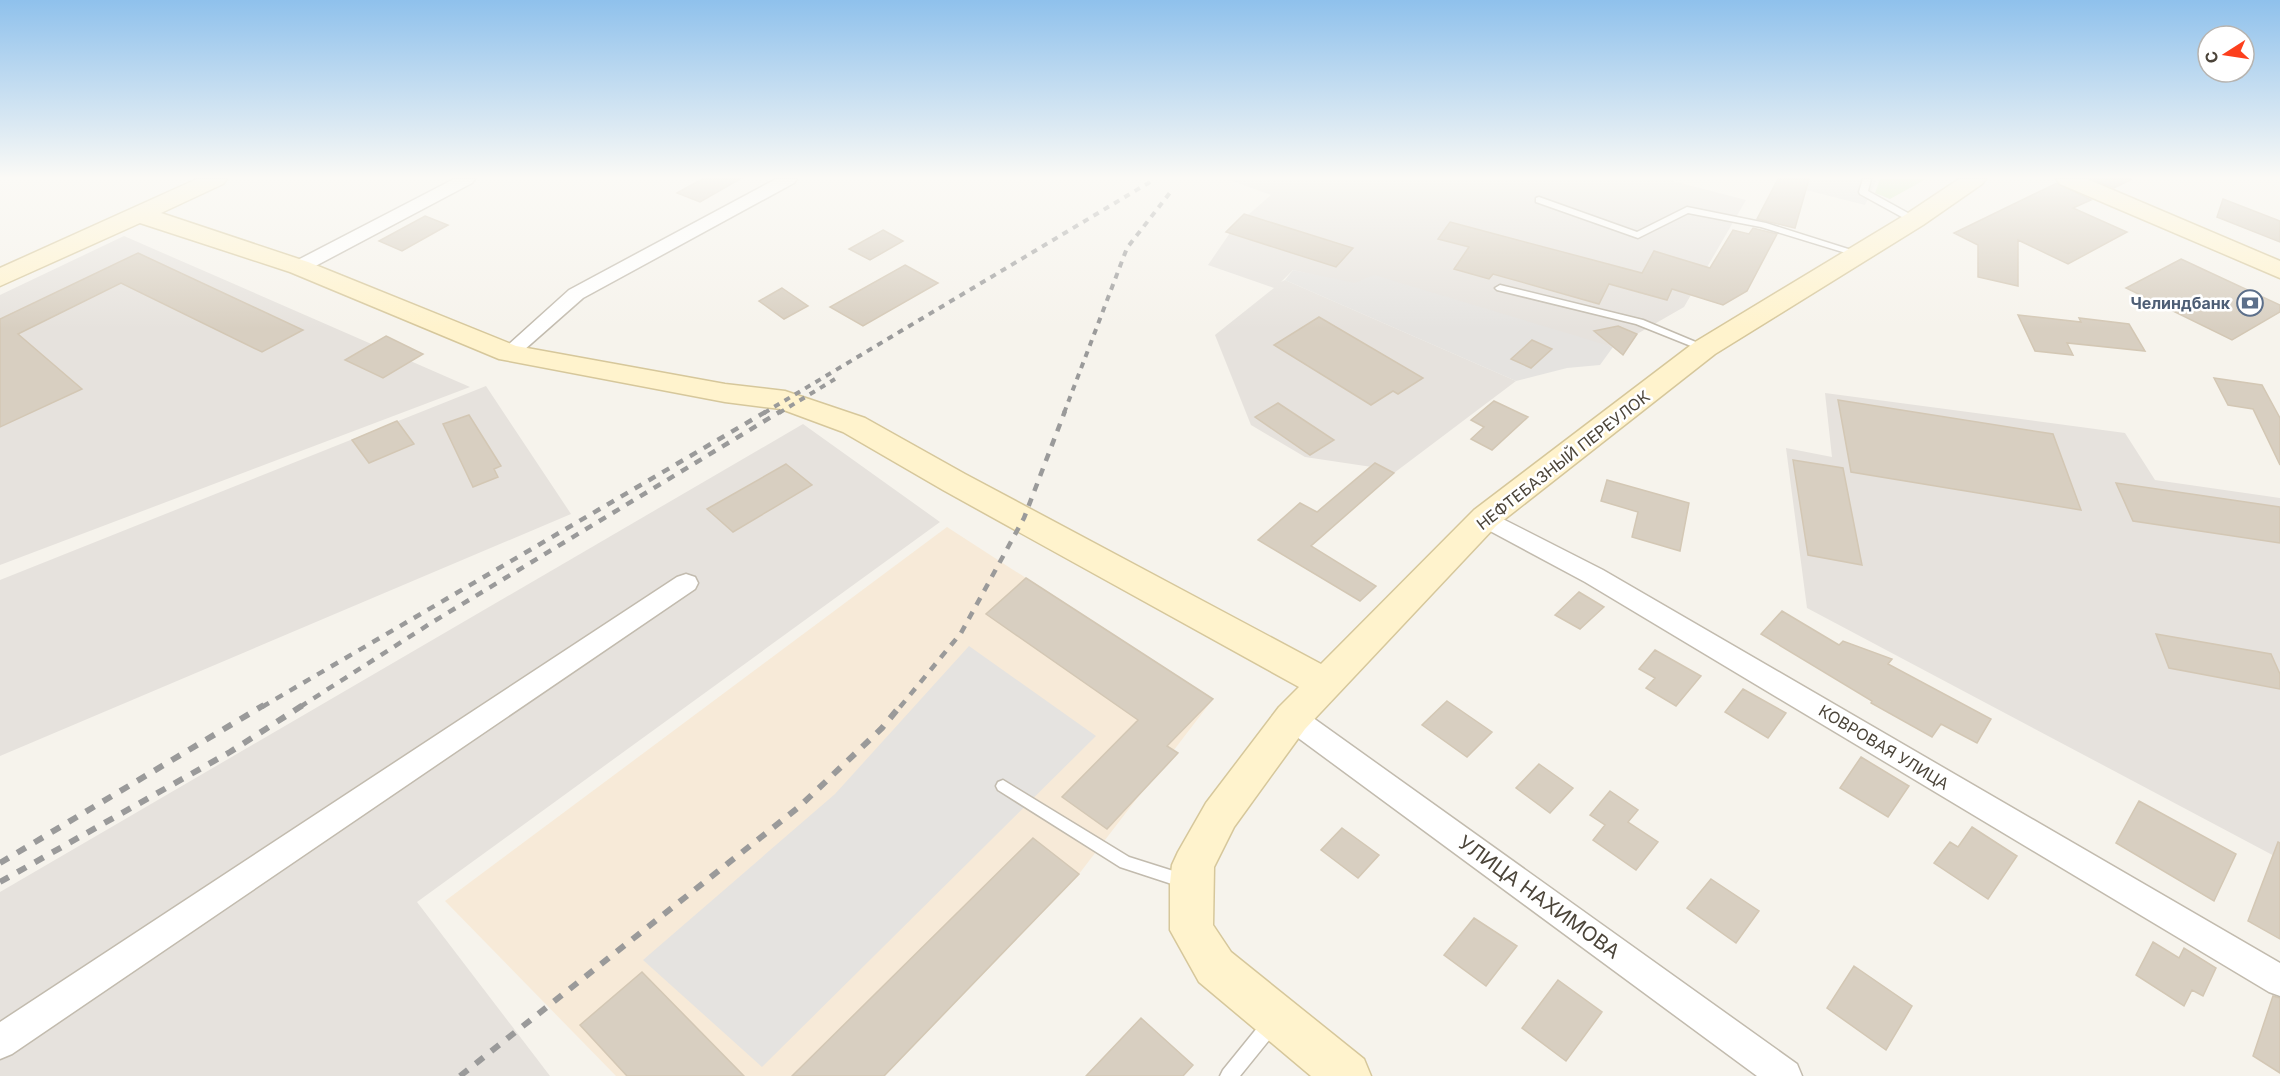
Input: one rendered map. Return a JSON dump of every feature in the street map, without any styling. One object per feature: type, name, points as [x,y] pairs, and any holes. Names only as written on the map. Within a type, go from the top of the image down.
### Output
[{"type":"street","points":[[0,278],[106,229]]},
{"type":"street","points":[[185,229],[299,267],[509,353],[725,393],[785,400],[854,424],[954,482],[1324,683]]},
{"type":"street","points":[[299,267],[371,229]]},
{"type":"street","points":[[509,353],[576,294],[695,229]]},
{"type":"street","name":"НЕФТЕБАЗНЫЙ ПЕРЕУЛОК","points":[[1347,1076],[1215,967],[1192,930],[1193,865],[1220,815],[1292,718],[1485,518],[1705,348],[1899,229]]},
{"type":"street","points":[[2185,229],[2280,270]]},
{"type":"street","name":"КОВРОВАЯ УЛИЦА","points":[[1485,518],[1594,576],[2280,981]]},
{"type":"street","points":[[0,1042],[686,583]]},
{"type":"street","name":"УЛИЦА НАХИМОВА","points":[[1292,718],[1785,1076]]},
{"type":"lane","points":[[1622,229],[1638,235],[1649,229]]},
{"type":"lane","points":[[1777,229],[1859,254]]},
{"type":"lane","points":[[1500,288],[1639,322],[1705,348]]},
{"type":"lane","points":[[1003,786],[1125,862],[1191,883]]},
{"type":"lane","points":[[1229,1076],[1277,1018]]},
{"type":"shaded area","points":[[1232,229],[1729,229],[1684,307],[1637,334],[1623,355],[1613,347],[1293,270],[1281,282],[1285,280],[1516,381],[1394,473],[1375,463],[1372,467],[1305,457],[1251,425],[1215,335],[1274,288],[1208,265]]},
{"type":"shaded area","points":[[124,236],[470,387],[0,565],[0,295]]},
{"type":"shaded area","points":[[1293,270],[1355,283],[1374,275],[1613,347],[1600,365],[1567,368],[1516,381],[1285,280]]},
{"type":"shaded area","points":[[486,386],[571,514],[0,756],[0,580]]},
{"type":"shaded area","points":[[1825,393],[2125,433],[2155,480],[2280,498],[2280,859],[1807,608],[1786,448],[1832,457]]},
{"type":"shaded area","points":[[803,424],[940,522],[417,902],[550,1076],[0,1076],[0,892]]},
{"type":"shaded area","points":[[947,527],[1213,699],[1079,874],[884,1076],[616,1076],[445,901]]},
{"type":"shaded area","points":[[969,646],[1096,736],[762,1067],[643,960],[835,794]]},
{"type":"building","points":[[401,229],[441,229],[402,251],[379,241]]},
{"type":"building","points":[[1229,229],[1293,229],[1353,248],[1336,267],[1226,232]]},
{"type":"building","points":[[1445,229],[1477,229],[1642,273],[1654,251],[1710,268],[1733,230],[1749,234],[1752,229],[1758,229],[1777,234],[1747,291],[1723,305],[1672,289],[1667,300],[1609,284],[1599,304],[1493,274],[1489,279],[1454,269],[1469,247],[1438,239]]},
{"type":"building","points":[[1962,229],[2121,229],[2127,232],[2068,264],[2018,240],[2018,286],[1978,277],[1978,245],[1954,233]]},
{"type":"building","points":[[2248,229],[2280,229],[2280,242]]},
{"type":"building","points":[[883,230],[903,241],[870,260],[849,249]]},
{"type":"building","points":[[138,253],[303,330],[262,352],[121,283],[18,334],[82,389],[0,427],[0,319]]},
{"type":"building","points":[[2181,259],[2280,305],[2280,312],[2232,340],[2126,288]]},
{"type":"building","points":[[905,265],[938,283],[863,326],[830,307]]},
{"type":"building","points":[[782,288],[808,306],[784,319],[759,301]]},
{"type":"building","points":[[2018,315],[2081,322],[2079,318],[2129,324],[2145,351],[2067,343],[2073,355],[2035,351]]},
{"type":"building","points":[[1319,317],[1423,378],[1398,394],[1393,391],[1371,405],[1274,345]]},
{"type":"building","points":[[1618,326],[1637,334],[1623,355],[1594,331]]},
{"type":"building","points":[[386,336],[423,354],[383,378],[345,360]]},
{"type":"building","points":[[1532,340],[1552,349],[1531,368],[1511,359]]},
{"type":"building","points":[[2214,378],[2262,385],[2280,418],[2280,465],[2253,409],[2228,405]]},
{"type":"building","points":[[1838,400],[2053,434],[2081,510],[1851,472]]},
{"type":"building","points":[[1494,401],[1528,417],[1492,450],[1471,439],[1484,427],[1471,420]]},
{"type":"building","points":[[1278,403],[1334,440],[1310,455],[1255,417]]},
{"type":"building","points":[[469,415],[501,466],[494,469],[498,477],[473,487],[443,424]]},
{"type":"building","points":[[397,421],[414,444],[369,463],[352,440]]},
{"type":"building","points":[[1793,460],[1843,468],[1862,565],[1808,555]]},
{"type":"building","points":[[1375,463],[1394,473],[1311,546],[1376,586],[1360,601],[1258,540],[1300,503],[1317,512]]},
{"type":"building","points":[[786,464],[812,485],[733,532],[707,509]]},
{"type":"building","points":[[1607,480],[1689,503],[1680,551],[1632,537],[1638,512],[1601,501]]},
{"type":"building","points":[[2116,483],[2280,507],[2280,543],[2133,521]]},
{"type":"building","points":[[1026,578],[1213,699],[1167,746],[1178,753],[1107,829],[1062,797],[1138,720],[986,614]]},
{"type":"building","points":[[1579,592],[1604,607],[1580,629],[1555,615]]},
{"type":"building","points":[[1782,611],[1839,645],[1843,641],[1892,659],[1888,664],[1991,719],[1977,743],[1941,724],[1932,737],[1871,703],[1872,701],[1761,634]]},
{"type":"building","points":[[2156,634],[2271,654],[2280,674],[2280,689],[2169,668]]},
{"type":"building","points":[[1655,650],[1701,676],[1676,706],[1646,688],[1655,678],[1639,669]]},
{"type":"building","points":[[1743,689],[1786,713],[1768,738],[1725,712]]},
{"type":"building","points":[[1447,701],[1492,732],[1467,757],[1422,725]]},
{"type":"building","points":[[1861,757],[1909,786],[1888,817],[1840,788]]},
{"type":"building","points":[[1539,764],[1573,788],[1550,813],[1516,788]]},
{"type":"building","points":[[1610,791],[1638,810],[1628,822],[1658,842],[1636,870],[1593,840],[1605,825],[1590,815]]},
{"type":"building","points":[[2139,801],[2236,854],[2214,901],[2116,843]]},
{"type":"building","points":[[1972,827],[2017,856],[1988,899],[1934,863],[1950,842],[1958,847]]},
{"type":"building","points":[[1342,828],[1379,855],[1358,878],[1321,850]]},
{"type":"building","points":[[1033,838],[1079,874],[884,1076],[792,1076]]},
{"type":"building","points":[[2278,842],[2280,843],[2280,939],[2248,921]]},
{"type":"building","points":[[1711,879],[1759,911],[1736,943],[1687,908]]},
{"type":"building","points":[[1474,918],[1517,946],[1486,986],[1444,955]]},
{"type":"building","points":[[2153,942],[2179,958],[2184,948],[2216,968],[2203,996],[2192,990],[2184,1006],[2136,975]]},
{"type":"building","points":[[1854,966],[1912,1006],[1886,1050],[1827,1008]]},
{"type":"building","points":[[642,972],[744,1076],[627,1076],[580,1025]]},
{"type":"building","points":[[1558,980],[1602,1012],[1566,1061],[1522,1028]]},
{"type":"building","points":[[2273,996],[2280,998],[2280,1073],[2253,1056]]},
{"type":"building","points":[[1141,1018],[1193,1065],[1183,1076],[1086,1076]]},
{"type":"railway","points":[[764,413],[1071,229]]},
{"type":"railway","points":[[1064,413],[1127,248],[1142,229]]},
{"type":"railway","points":[[779,413],[835,379]]},
{"type":"railway","points":[[262,707],[767,411]]},
{"type":"railway","points":[[300,707],[431,623],[781,411]]},
{"type":"railway","points":[[900,707],[961,633],[1024,518],[1065,411]]},
{"type":"railway","points":[[0,863],[264,705]]},
{"type":"railway","points":[[0,882],[230,752],[303,705]]},
{"type":"railway","points":[[460,1076],[799,807],[882,728],[901,705]]},
{"type":"place","name":"Челиндбанк","points":[[2250,303]]}]
